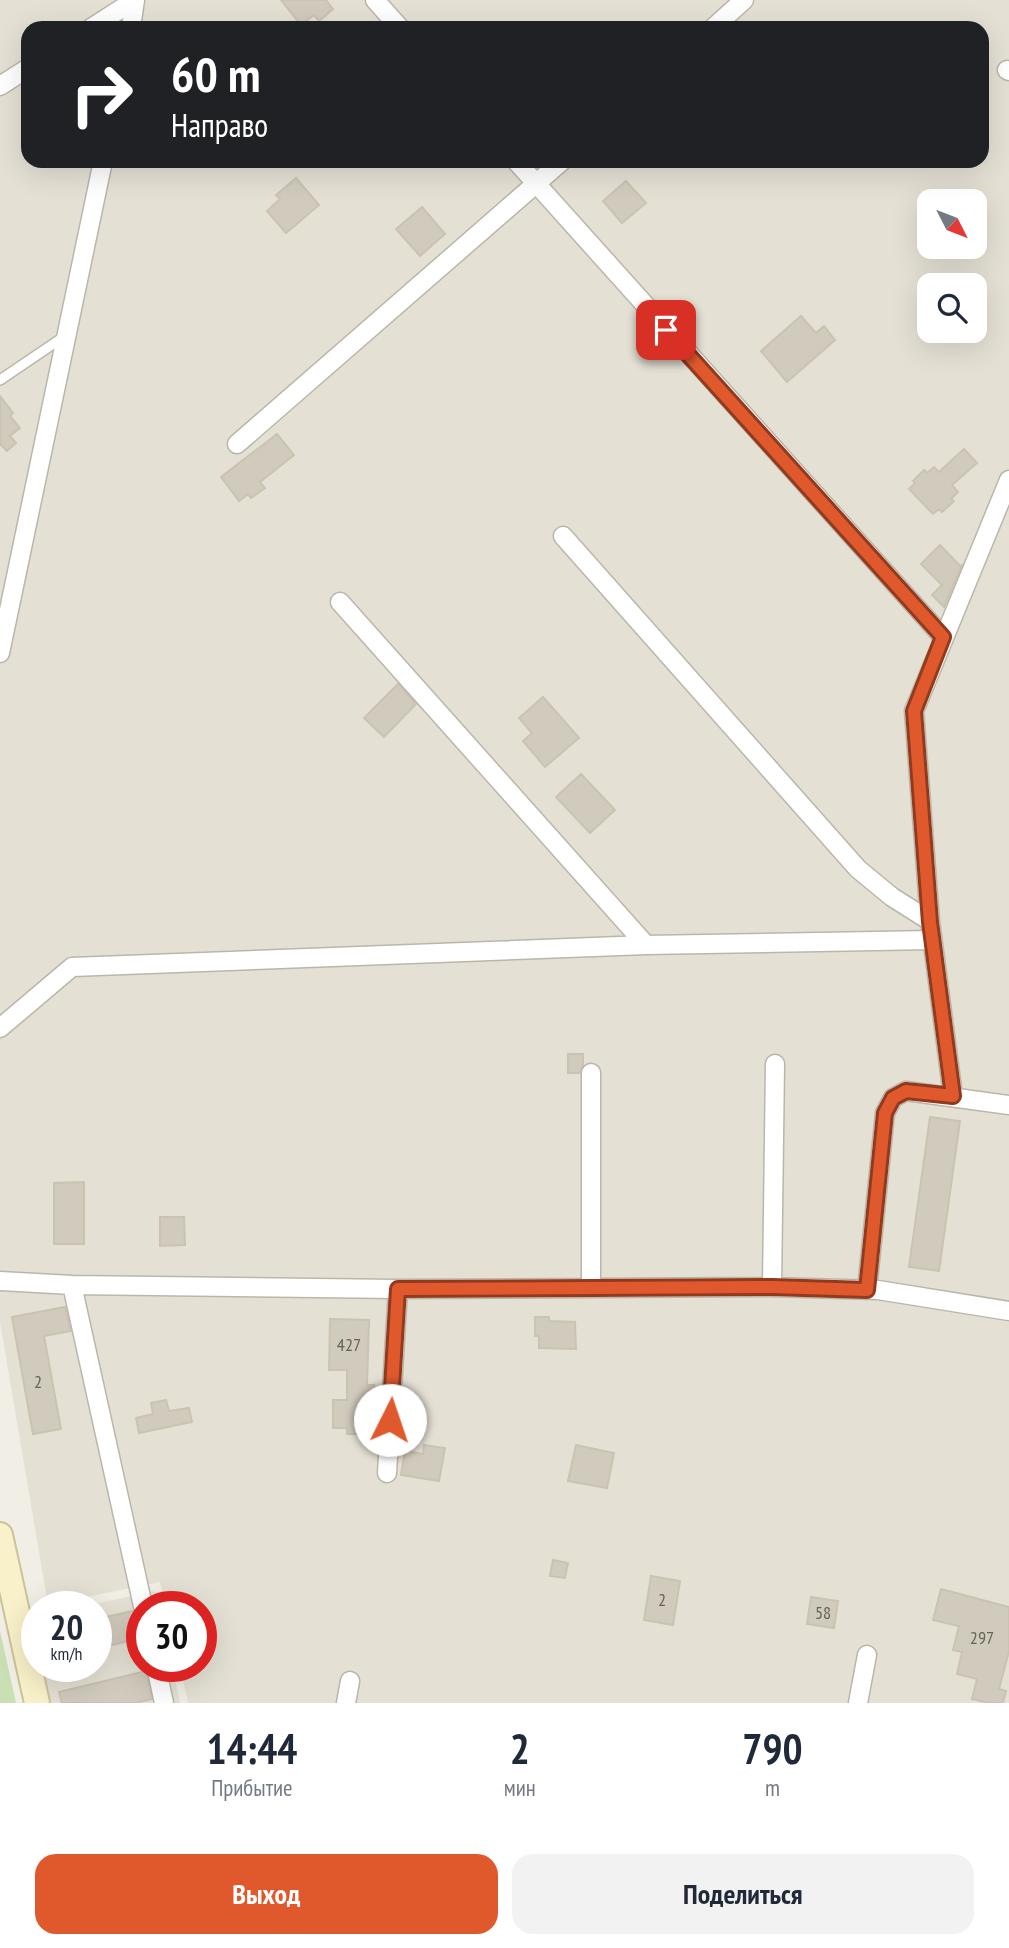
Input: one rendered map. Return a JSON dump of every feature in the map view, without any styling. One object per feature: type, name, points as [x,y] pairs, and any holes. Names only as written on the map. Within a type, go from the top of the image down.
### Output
[{"type":"street","points":[[102,21],[135,0]]},
{"type":"street","points":[[132,21],[135,0]]},
{"type":"street","points":[[375,0],[394,21]]},
{"type":"street","points":[[721,21],[744,0]]},
{"type":"street","points":[[0,86],[21,72]]},
{"type":"street","points":[[0,653],[101,168]]},
{"type":"street","points":[[522,168],[943,637]]},
{"type":"street","points":[[237,444],[554,168]]},
{"type":"street","points":[[953,1096],[931,931],[914,711],[1009,480]]},
{"type":"street","points":[[563,536],[858,869],[931,931]]},
{"type":"street","points":[[340,602],[646,945]]},
{"type":"street","points":[[0,1028],[72,967],[931,931]]},
{"type":"street","points":[[772,1287],[775,1064]]},
{"type":"street","points":[[591,1073],[591,1288]]},
{"type":"street","points":[[867,1290],[885,1113],[893,1098],[906,1091],[1009,1105]]},
{"type":"street","points":[[0,1281],[72,1285],[398,1289],[772,1287],[867,1290],[1009,1311]]},
{"type":"street","points":[[72,1285],[140,1591]]},
{"type":"street","points":[[387,1473],[398,1289]]},
{"type":"street","points":[[0,1535],[5,1582],[37,1703]]},
{"type":"street","points":[[858,1703],[867,1655]]},
{"type":"street","points":[[346,1703],[350,1681]]},
{"type":"street","points":[[159,1682],[164,1703]]},
{"type":"lane","points":[[0,380],[65,336]]},
{"type":"shaded area","points":[[0,0],[1009,0],[1009,1703],[188,1703],[183,1682],[217,1682],[217,1591],[162,1591],[160,1582],[112,1592],[46,1591],[0,1322]]},
{"type":"shaded area","points":[[126,1597],[126,1682],[175,1682],[180,1703],[48,1703],[43,1682],[112,1682],[112,1600]]},
{"type":"green space","points":[[0,1631],[16,1703],[0,1703]]},
{"type":"building","points":[[281,0],[326,0],[333,9],[319,21],[314,15],[306,21],[298,21]]},
{"type":"building","points":[[296,178],[319,205],[286,233],[267,211],[280,199],[276,195]]},
{"type":"building","points":[[626,181],[646,203],[622,223],[603,201]]},
{"type":"building","points":[[422,207],[445,234],[420,256],[396,229]]},
{"type":"building","points":[[801,316],[816,333],[824,326],[835,340],[787,382],[761,351]]},
{"type":"building","points":[[0,396],[13,413],[10,416],[20,428],[10,436],[16,443],[7,451],[0,444]]},
{"type":"building","points":[[277,434],[294,455],[260,482],[265,488],[251,498],[248,494],[239,501],[221,477]]},
{"type":"building","points":[[964,449],[977,463],[952,485],[958,492],[951,499],[954,501],[942,512],[939,509],[933,514],[909,489],[924,470],[927,473],[934,467],[939,472]]},
{"type":"building","points":[[940,545],[962,565],[944,607],[932,595],[942,585],[921,564]]},
{"type":"building","points":[[398,684],[416,704],[384,737],[364,718]]},
{"type":"building","points":[[543,697],[579,738],[545,767],[523,741],[532,733],[519,718]]},
{"type":"building","points":[[581,774],[615,810],[590,833],[556,797]]},
{"type":"building","points":[[568,1054],[583,1054],[580,1073],[568,1073]]},
{"type":"building","points":[[930,1117],[960,1121],[939,1271],[909,1267]]},
{"type":"building","points":[[84,1182],[84,1244],[54,1244],[54,1183]]},
{"type":"building","points":[[160,1217],[184,1217],[185,1245],[160,1246]]},
{"type":"building","points":[[65,1307],[71,1331],[44,1336],[61,1429],[33,1434],[12,1317]]},
{"type":"building","points":[[535,1317],[549,1317],[549,1321],[575,1322],[576,1349],[539,1348],[539,1336],[535,1336]]},
{"type":"building","points":[[330,1319],[369,1320],[367,1385],[374,1385],[374,1434],[347,1434],[347,1428],[333,1428],[333,1400],[347,1400],[347,1370],[329,1370]]},
{"type":"building","points":[[166,1400],[169,1411],[189,1408],[192,1422],[139,1433],[136,1418],[153,1414],[151,1403]]},
{"type":"building","points":[[424,1445],[445,1448],[439,1481],[401,1475],[405,1451],[423,1454]]},
{"type":"building","points":[[576,1445],[614,1453],[607,1488],[568,1481]]},
{"type":"building","points":[[553,1560],[568,1563],[565,1578],[550,1576]]},
{"type":"building","points":[[651,1576],[680,1581],[673,1625],[644,1620]]},
{"type":"building","points":[[941,1589],[1009,1607],[1009,1651],[999,1689],[1006,1691],[1003,1703],[972,1699],[977,1679],[957,1674],[962,1652],[953,1650],[959,1626],[933,1620]]},
{"type":"building","points":[[811,1597],[838,1601],[834,1628],[807,1624]]},
{"type":"building","points":[[126,1613],[126,1642],[112,1645],[112,1616]]},
{"type":"building","points":[[126,1676],[126,1682],[148,1682],[152,1699],[136,1703],[62,1703],[59,1692],[100,1682],[112,1682],[112,1679]]},
{"type":"route","points":[[390,1420],[398,1289],[772,1287],[867,1290],[885,1113],[893,1098],[906,1091],[953,1096],[930,922],[914,711],[943,637],[666,330]]}]
